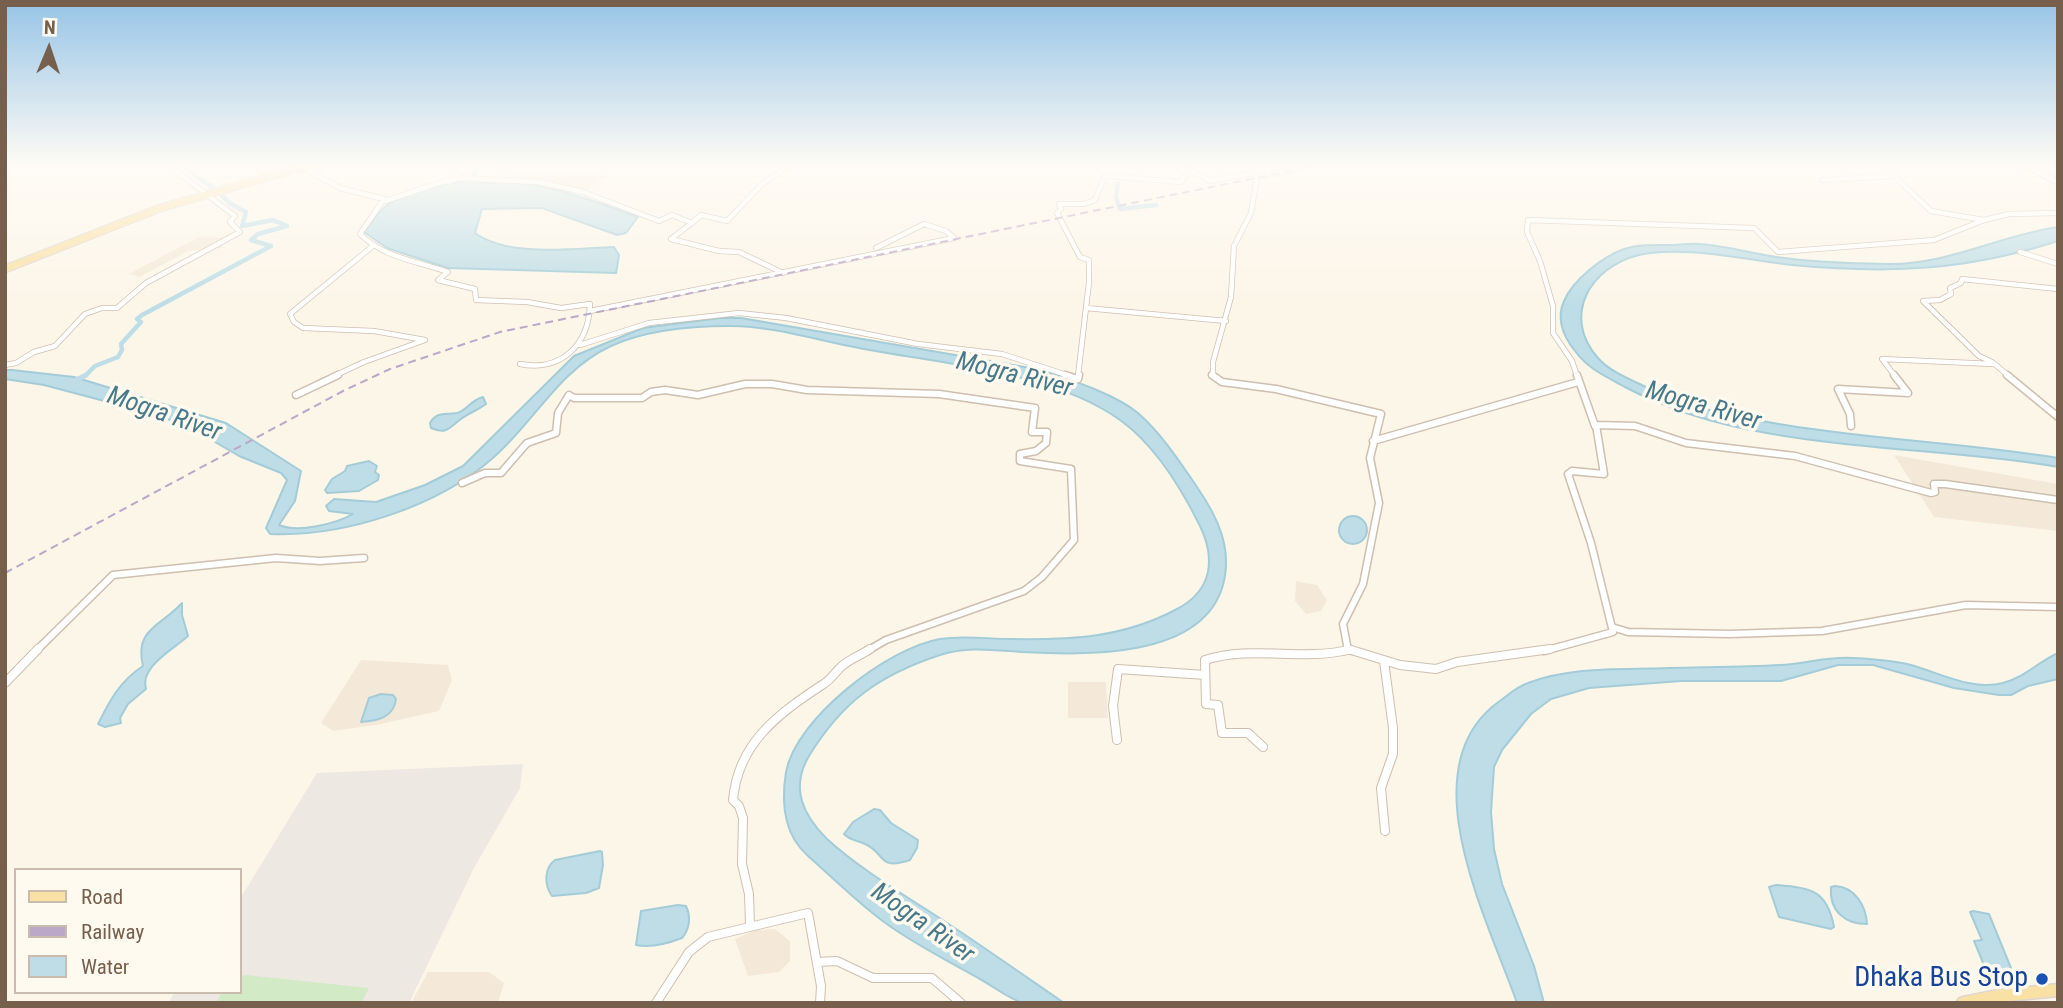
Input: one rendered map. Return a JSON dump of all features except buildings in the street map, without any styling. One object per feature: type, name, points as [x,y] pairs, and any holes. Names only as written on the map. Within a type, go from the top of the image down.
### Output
[{"type":"main road","points":[[5,269],[152,211]]},
{"type":"main road","points":[[1963,1003],[1998,996],[2058,990]]},
{"type":"street","points":[[5,365],[17,365],[39,350],[53,348],[80,319],[96,307],[117,308],[133,290],[173,266],[213,250],[240,232],[230,222],[235,216],[229,211]]},
{"type":"street","points":[[377,211],[360,234],[374,245],[448,272],[438,279],[475,289],[476,300],[527,302],[561,308],[590,304],[588,331],[580,345]]},
{"type":"street","points":[[633,211],[659,221],[672,215],[692,223]]},
{"type":"street","points":[[736,211],[727,221],[701,215],[671,239],[719,251],[726,249],[739,252],[783,273]]},
{"type":"street","points":[[520,364],[540,368],[580,345],[649,323],[739,313],[786,317],[857,334],[1002,354],[1078,379],[1085,344],[1086,308],[1091,281],[1089,260],[1080,257],[1068,235],[1068,227],[1057,213],[1059,211]]},
{"type":"street","points":[[1250,211],[1241,237],[1234,246],[1236,275],[1226,321],[1215,352],[1212,376],[1222,382],[1276,389],[1381,414],[1370,458],[1379,503],[1363,584],[1343,624],[1348,650]]},
{"type":"street","points":[[1930,211],[1984,220]]},
{"type":"street","points":[[1262,747],[1248,733],[1222,733],[1218,705],[1206,705],[1205,660],[1227,653],[1311,656],[1334,655],[1348,650],[1415,668],[1436,669],[1457,662],[1541,652],[1614,632],[1591,543],[1568,474],[1572,471],[1604,474],[1606,471],[1595,426],[1572,361],[1553,333],[1553,306],[1540,261],[1527,232],[1528,220],[1754,228],[1762,234],[1773,250],[1778,252],[1934,240],[1984,220],[2017,213],[2058,213]]},
{"type":"street","points":[[590,311],[954,238],[946,231],[924,224],[876,248]]},
{"type":"street","points":[[296,395],[364,362],[425,340],[374,331],[317,330],[303,328],[294,322],[290,314],[300,303],[356,264],[374,245]]},
{"type":"street","points":[[2020,252],[2058,264]]},
{"type":"street","points":[[2058,289],[1962,279],[1961,283],[1950,288],[1951,294],[1940,300],[1923,301],[1966,344],[2058,417]]},
{"type":"street","points":[[1086,308],[1226,321]]},
{"type":"street","points":[[1852,426],[1850,414],[1838,389],[1908,393],[1882,359],[1994,365]]},
{"type":"street","points":[[1373,441],[1578,382]]},
{"type":"street","points":[[461,483],[485,474],[501,472],[527,443],[556,433],[558,413],[569,395],[574,398],[624,399],[665,390],[698,395],[745,384],[772,384],[807,390],[939,394],[1035,408],[1032,432],[1047,432],[1048,439],[1044,447],[1037,451],[1020,454],[1020,461],[1071,469],[1074,486],[1074,540],[1042,577],[1024,591],[878,644],[843,665],[825,684],[796,701],[757,737],[735,778],[733,800],[739,806],[743,818],[742,864],[749,894],[750,926]]},
{"type":"street","points":[[1595,426],[1636,426],[1682,442],[1795,456],[1931,493],[1935,492],[1934,484],[1945,484],[2058,500]]},
{"type":"street","points":[[5,683],[101,584],[113,575],[275,558],[320,561],[364,558]]},
{"type":"street","points":[[1612,626],[1628,632],[1718,634],[1822,631],[1966,605],[2058,607]]},
{"type":"street","points":[[1384,661],[1393,741],[1393,754],[1381,788],[1385,831]]},
{"type":"street","points":[[1117,740],[1113,706],[1118,669],[1205,675]]},
{"type":"street","points":[[656,1003],[689,952],[708,937],[808,914],[821,986],[820,1003]]},
{"type":"street","points":[[817,962],[837,961],[873,978],[932,978],[961,1003]]},
{"type":"shaded area","points":[[199,237],[230,238],[220,248],[188,251],[140,277],[129,274]]},
{"type":"shaded area","points":[[1894,455],[2058,484],[2058,531],[1934,517]]},
{"type":"shaded area","points":[[1296,581],[1317,585],[1327,600],[1321,611],[1306,614],[1295,601]]},
{"type":"shaded area","points":[[361,660],[448,665],[452,680],[439,711],[333,731],[321,723]]},
{"type":"shaded area","points":[[1068,682],[1106,682],[1108,718],[1068,718]]},
{"type":"shaded area","points":[[523,764],[520,788],[474,868],[409,1003],[168,1003],[174,994],[242,994],[242,896],[317,773]]},
{"type":"shaded area","points":[[775,929],[790,941],[790,961],[779,972],[748,976],[735,939],[757,930]]},
{"type":"shaded area","points":[[428,972],[489,972],[504,983],[498,1003],[411,1003]]},
{"type":"green space","points":[[242,976],[369,988],[361,1003],[216,1003],[221,994],[242,994]]},
{"type":"water","points":[[381,211],[481,211],[475,233],[489,241],[524,249],[543,250],[614,247],[619,255],[616,273],[448,268],[387,248],[364,232]]},
{"type":"water","points":[[550,211],[622,211],[638,217],[626,233],[617,235]]},
{"type":"water","points":[[2058,227],[2058,241],[1991,259],[1926,268],[1827,268],[1695,252],[1639,255],[1607,270],[1595,282],[1586,295],[1582,326],[1587,342],[1603,363],[1628,379],[1681,402],[1785,425],[2058,458],[2058,467],[1782,436],[1727,425],[1676,409],[1605,376],[1580,358],[1562,327],[1564,301],[1574,285],[1598,263],[1630,247],[1697,244],[1811,261],[1910,263],[1953,255],[2016,236]]},
{"type":"water","name":"Mogra River","points":[[720,318],[741,318],[1042,370],[1092,388],[1128,406],[1146,421],[1177,458],[1211,509],[1224,545],[1226,571],[1223,585],[1211,610],[1191,628],[1166,640],[1107,652],[970,650],[940,655],[898,672],[864,693],[835,720],[803,768],[800,779],[802,800],[811,820],[827,839],[867,871],[1064,1003],[1029,1004],[1013,999],[884,922],[800,848],[789,828],[784,795],[786,772],[793,751],[807,730],[847,689],[895,656],[919,645],[949,638],[1055,639],[1117,632],[1157,619],[1177,609],[1198,592],[1208,572],[1208,549],[1184,495],[1166,467],[1144,441],[1120,420],[1093,403],[1062,390],[994,372],[778,331],[730,326],[669,330],[639,336],[593,356],[562,382],[494,457],[446,491],[389,515],[359,524],[299,534],[270,534],[266,528],[287,480],[281,473],[239,456],[191,428],[157,415],[44,385],[5,379],[5,370],[74,377],[226,423],[301,471],[295,501],[279,525],[306,528],[327,524],[353,514],[329,511],[326,506],[334,499],[376,502],[425,485],[463,466],[574,356],[643,328]]},
{"type":"water","points":[[483,397],[486,404],[448,429],[441,431],[431,428],[430,423],[435,417],[460,412]]},
{"type":"water","points":[[369,461],[377,466],[375,472],[379,475],[378,480],[359,491],[327,493],[325,490],[332,479],[345,471],[347,466]]},
{"type":"water","points":[[1353,516],[1363,520],[1367,530],[1363,540],[1353,544],[1343,540],[1339,530],[1343,520]]},
{"type":"water","points":[[182,603],[182,615],[188,636],[153,666],[145,681],[146,689],[128,704],[120,718],[121,723],[105,727],[98,724],[116,692],[143,666],[142,644],[146,636]]},
{"type":"water","points":[[2058,653],[2058,679],[2028,686],[2011,695],[1954,688],[1873,665],[1838,665],[1781,681],[1681,681],[1589,688],[1551,699],[1531,714],[1502,750],[1494,767],[1491,812],[1494,849],[1502,884],[1534,966],[1544,1003],[1517,1003],[1475,890],[1463,848],[1457,806],[1459,767],[1471,732],[1497,703],[1516,689],[1545,678],[1580,671],[1780,665],[1844,658],[1897,662],[1968,683],[1991,685],[2018,677]]},
{"type":"water","points":[[381,694],[393,695],[396,699],[392,710],[379,719],[361,722],[369,698]]},
{"type":"water","points":[[874,809],[880,810],[891,823],[918,840],[910,860],[887,862],[872,848],[844,834],[853,822]]},
{"type":"water","points":[[600,851],[603,865],[599,888],[586,893],[552,896],[546,877],[551,863]]},
{"type":"water","points":[[1835,886],[1854,894],[1862,904],[1867,924],[1852,922],[1840,914],[1831,895],[1831,887]]},
{"type":"water","points":[[1769,887],[1798,887],[1822,898],[1831,914],[1834,927],[1831,929],[1779,917]]},
{"type":"water","points":[[686,906],[689,914],[688,927],[682,938],[647,946],[636,945],[641,911]]},
{"type":"water","points":[[1970,912],[1989,914],[2011,968],[2010,974],[1995,974],[1984,965],[1974,941],[1982,940]]},
{"type":"waterway","points":[[86,375],[95,366],[118,357],[122,350],[121,344],[141,322],[137,319],[142,315],[271,246],[251,240],[258,234],[287,226],[273,220],[242,226],[244,211]]},
{"type":"waterway","points":[[74,381],[86,375]]},
{"type":"railway","points":[[5,573],[343,391],[390,369],[500,332],[1093,211]]},
{"type":"place","name":"Dhaka Bus Stop","points":[[2042,979]]}]
